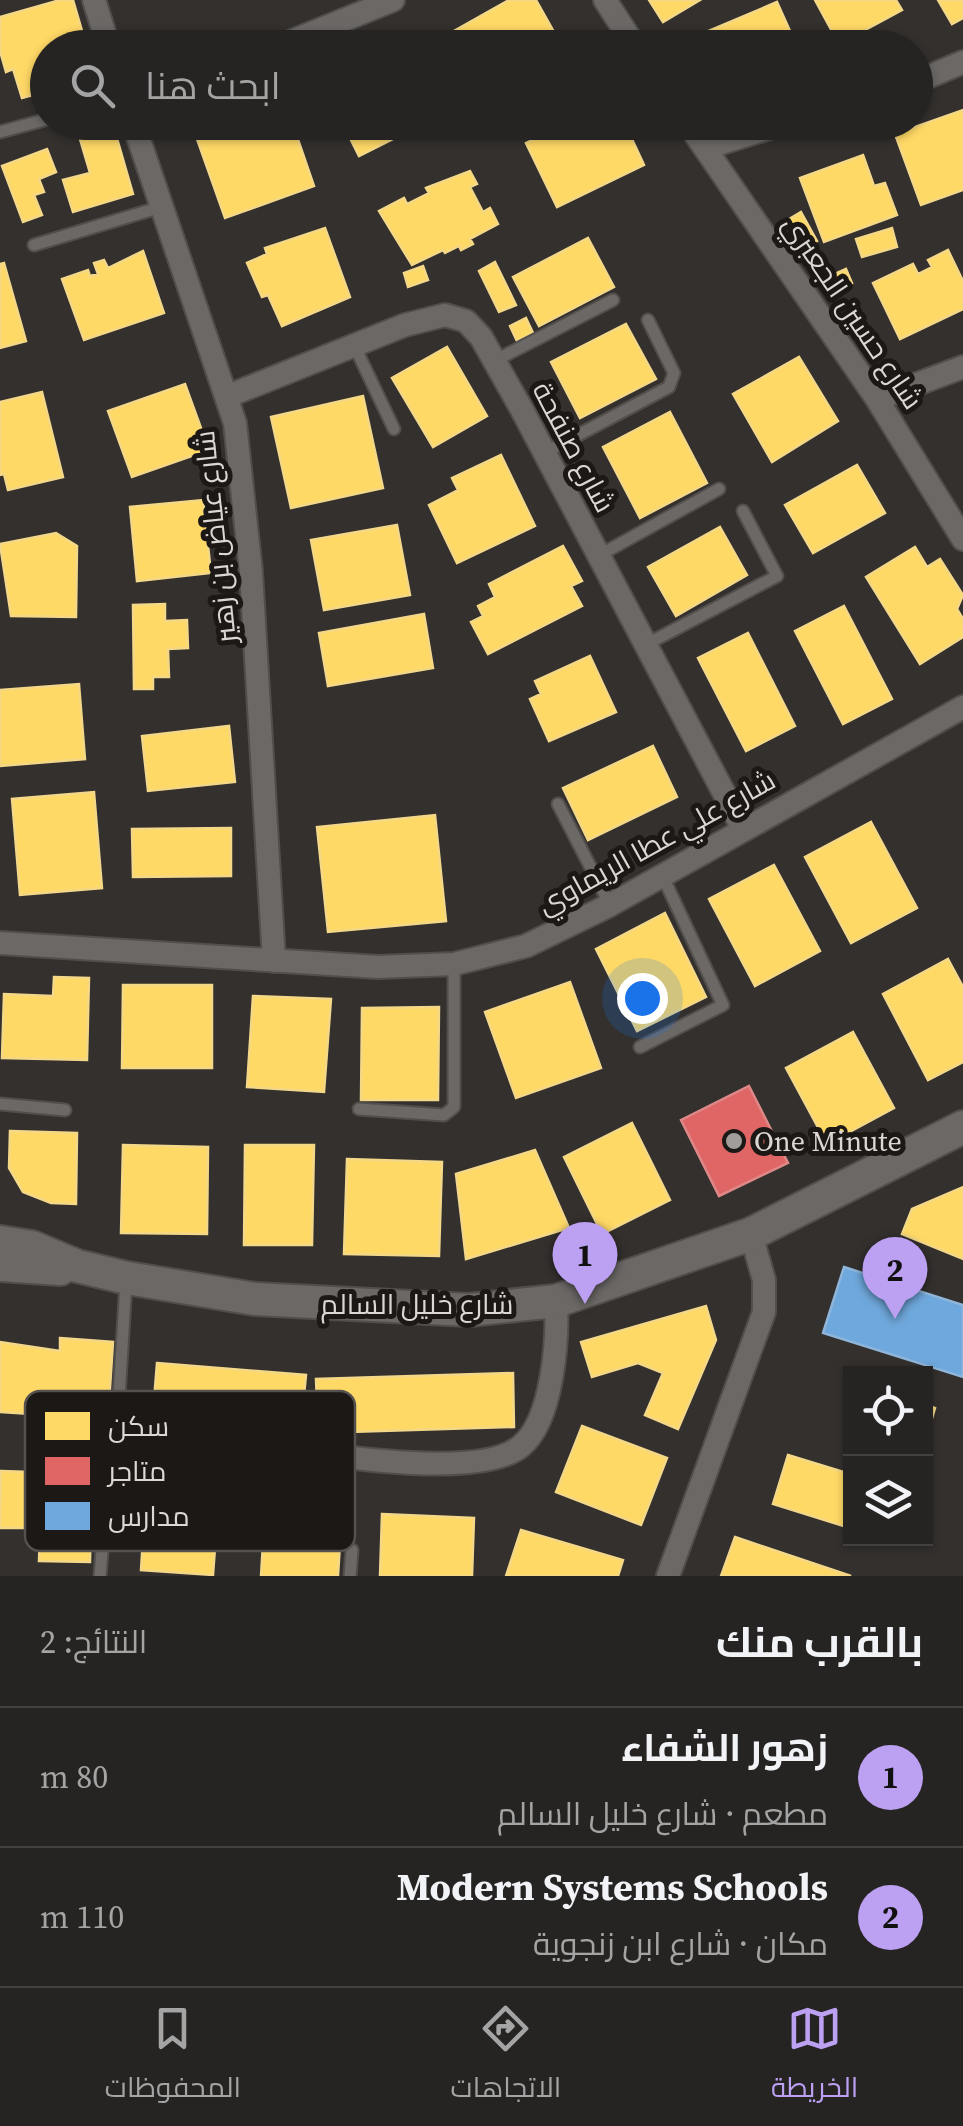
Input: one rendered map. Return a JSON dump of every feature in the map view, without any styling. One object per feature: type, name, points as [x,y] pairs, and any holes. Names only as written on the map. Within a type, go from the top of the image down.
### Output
[{"type":"street","points":[[94,0],[103,30]]},
{"type":"street","points":[[319,30],[392,0]]},
{"type":"street","points":[[605,0],[624,30]]},
{"type":"street","points":[[933,75],[963,62]]},
{"type":"street","name":"شارع عياض بن زهير","points":[[139,140],[228,396],[251,572],[274,961]]},
{"type":"street","name":"شارع حسين الجعبري","points":[[699,140],[877,399],[963,539]]},
{"type":"street","points":[[705,148],[731,140]]},
{"type":"street","name":"شارع صنفحة","points":[[228,396],[354,345],[444,315],[473,328],[544,453],[743,828]]},
{"type":"street","points":[[877,399],[963,367]]},
{"type":"street","name":"شارع علي عطا الريماوي","points":[[0,943],[378,967],[454,964],[526,946],[610,906],[963,707]]},
{"type":"street","name":"شارع خليل السالم","points":[[0,1242],[57,1254],[77,1266],[126,1278],[255,1299],[469,1310],[556,1301],[750,1234],[963,1127]]},
{"type":"street","points":[[668,1576],[764,1312],[764,1280],[750,1234]]},
{"type":"street","name":"شارع خليل السالم","points":[[0,1265],[57,1270],[77,1266]]},
{"type":"street","points":[[355,1458],[458,1461],[509,1453],[526,1442],[550,1380],[558,1344],[556,1301]]},
{"type":"lane","points":[[0,132],[30,124]]},
{"type":"lane","points":[[34,245],[161,207]]},
{"type":"lane","points":[[494,362],[612,300]]},
{"type":"lane","points":[[544,453],[669,387],[674,373],[648,320]]},
{"type":"lane","points":[[354,345],[394,430]]},
{"type":"lane","points":[[598,556],[719,489]]},
{"type":"lane","points":[[645,645],[778,576],[743,510]]},
{"type":"lane","points":[[558,804],[610,906]]},
{"type":"lane","points":[[640,1047],[723,1005],[663,877]]},
{"type":"lane","points":[[359,1109],[444,1115],[454,1107],[454,964]]},
{"type":"lane","points":[[0,1104],[66,1110]]},
{"type":"lane","points":[[119,1391],[126,1278]]},
{"type":"lane","points":[[100,1576],[102,1551]]},
{"type":"lane","points":[[350,1576],[352,1551]]},
{"type":"building: سكن","points":[[73,0],[82,30],[30,30],[30,96],[22,98],[13,69],[6,72],[0,51],[0,17]]},
{"type":"building: سكن","points":[[509,0],[536,0],[553,30],[456,30]]},
{"type":"building: سكن","points":[[649,0],[700,0],[663,22]]},
{"type":"building: سكن","points":[[815,0],[896,0],[902,10],[865,30],[831,30]]},
{"type":"building: سكن","points":[[938,0],[963,0],[963,18],[952,24]]},
{"type":"building: سكن","points":[[777,2],[790,30],[711,30]]},
{"type":"building: سكن","points":[[963,110],[963,190],[921,205],[897,140],[933,140],[933,121]]},
{"type":"building: سكن","points":[[80,140],[117,140],[133,194],[73,212],[63,180],[90,173]]},
{"type":"building: سكن","points":[[197,140],[298,140],[314,186],[225,218]]},
{"type":"building: سكن","points":[[351,140],[391,140],[359,156]]},
{"type":"building: سكن","points":[[632,140],[644,165],[557,207],[526,143]]},
{"type":"building: سكن","points":[[47,149],[56,172],[39,179],[44,192],[34,195],[42,215],[23,222],[2,166]]},
{"type":"building: سكن","points":[[863,155],[874,186],[885,183],[897,215],[824,242],[800,178]]},
{"type":"building: سكن","points":[[470,171],[477,184],[470,187],[483,212],[490,208],[498,224],[470,239],[473,244],[461,250],[459,246],[445,253],[443,250],[412,265],[379,211],[404,198],[407,204],[429,193],[426,188]]},
{"type":"building: سكن","points":[[801,212],[817,241],[802,250],[786,221]]},
{"type":"building: سكن","points":[[325,228],[350,297],[282,326],[268,295],[262,297],[247,263],[267,254],[265,248]]},
{"type":"building: سكن","points":[[892,228],[897,247],[862,257],[856,239]]},
{"type":"building: سكن","points":[[588,238],[614,287],[539,326],[513,277]]},
{"type":"building: سكن","points":[[948,250],[963,281],[963,309],[900,339],[873,283],[913,264],[918,274],[932,267],[928,260]]},
{"type":"building: سكن","points":[[143,251],[164,313],[84,340],[62,279],[88,270],[90,276],[98,274],[94,263],[104,260],[108,268]]},
{"type":"building: سكن","points":[[495,262],[516,305],[499,312],[479,271]]},
{"type":"building: سكن","points":[[4,263],[26,341],[0,348],[0,264]]},
{"type":"building: سكن","points":[[423,266],[428,280],[408,287],[404,273]]},
{"type":"building: سكن","points":[[846,269],[852,283],[828,294],[821,280]]},
{"type":"building: سكن","points":[[526,318],[533,333],[517,341],[510,326]]},
{"type":"building: سكن","points":[[626,324],[656,379],[580,418],[551,362]]},
{"type":"building: سكن","points":[[447,347],[487,416],[433,447],[392,378]]},
{"type":"building: سكن","points":[[799,357],[838,421],[772,462],[733,394]]},
{"type":"building: سكن","points":[[185,384],[209,450],[132,477],[108,411]]},
{"type":"building: سكن","points":[[42,392],[63,477],[8,490],[4,474],[0,475],[0,402]]},
{"type":"building: سكن","points":[[363,396],[383,488],[291,508],[271,417]]},
{"type":"building: سكن","points":[[670,412],[707,483],[640,518],[603,447]]},
{"type":"building: سكن","points":[[501,455],[535,526],[457,563],[429,505],[458,490],[452,478]]},
{"type":"building: سكن","points":[[857,465],[885,513],[813,553],[785,505]]},
{"type":"building: سكن","points":[[203,500],[211,573],[137,581],[130,507]]},
{"type":"building: سكن","points":[[397,525],[410,595],[324,610],[311,540]]},
{"type":"building: سكن","points":[[720,527],[747,575],[676,616],[648,567]]},
{"type":"building: سكن","points":[[56,533],[77,546],[76,617],[11,616],[0,544]]},
{"type":"building: سكن","points":[[563,546],[582,581],[571,586],[582,606],[488,654],[471,622],[483,616],[478,606],[495,597],[489,584]]},
{"type":"building: سكن","points":[[915,547],[927,567],[940,559],[963,595],[957,609],[963,619],[963,637],[920,664],[866,577]]},
{"type":"building: سكن","points":[[165,604],[165,621],[187,620],[188,648],[168,649],[169,677],[153,677],[153,689],[134,689],[133,605]]},
{"type":"building: سكن","points":[[844,606],[892,699],[843,724],[795,631]]},
{"type":"building: سكن","points":[[424,614],[433,668],[328,686],[319,633]]},
{"type":"building: سكن","points":[[748,633],[795,726],[746,751],[698,658]]},
{"type":"building: سكن","points":[[590,656],[616,712],[549,741],[530,699],[541,694],[535,681]]},
{"type":"building: سكن","points":[[79,684],[85,759],[0,766],[0,690]]},
{"type":"building: سكن","points":[[229,726],[235,782],[148,791],[142,736]]},
{"type":"building: سكن","points":[[653,746],[677,797],[588,840],[563,788]]},
{"type":"building: سكن","points":[[94,792],[102,888],[20,895],[12,799]]},
{"type":"building: سكن","points":[[435,815],[446,921],[328,932],[317,827]]},
{"type":"building: سكن","points":[[871,822],[917,908],[851,943],[805,857]]},
{"type":"building: سكن","points":[[231,828],[231,876],[133,877],[132,829]]},
{"type":"building: سكن","points":[[774,865],[820,951],[755,986],[709,899]]},
{"type":"building: سكن","points":[[665,913],[706,997],[637,1031],[596,949]]},
{"type":"building: سكن","points":[[948,959],[963,987],[963,1062],[928,1080],[883,994]]},
{"type":"building: سكن","points":[[54,977],[89,978],[87,1060],[2,1058],[4,994],[53,996]]},
{"type":"building: سكن","points":[[570,982],[601,1068],[516,1098],[485,1012]]},
{"type":"building: سكن","points":[[123,985],[212,985],[212,1068],[122,1068]]},
{"type":"building: سكن","points":[[253,996],[331,999],[324,1092],[247,1087]]},
{"type":"building: سكن","points":[[439,1007],[438,1100],[361,1100],[362,1008]]},
{"type":"building: سكن","points":[[853,1032],[894,1108],[827,1144],[786,1068]]},
{"type":"building: سكن","points":[[632,1123],[670,1200],[602,1234],[564,1157]]},
{"type":"building: سكن","points":[[10,1131],[77,1133],[76,1204],[51,1203],[23,1192],[9,1168]]},
{"type":"building: سكن","points":[[123,1145],[208,1147],[207,1234],[121,1233]]},
{"type":"building: سكن","points":[[245,1145],[314,1145],[312,1245],[244,1245]]},
{"type":"building: سكن","points":[[535,1150],[569,1228],[466,1259],[456,1174]]},
{"type":"building: سكن","points":[[347,1159],[442,1162],[439,1256],[344,1254]]},
{"type":"building: سكن","points":[[963,1187],[963,1259],[902,1234],[912,1209]]},
{"type":"building: سكن","points":[[706,1306],[716,1340],[678,1429],[645,1415],[663,1373],[638,1363],[592,1377],[581,1342]]},
{"type":"building: سكن","points":[[60,1338],[113,1342],[110,1391],[25,1391],[25,1414],[0,1412],[0,1342],[60,1351]]},
{"type":"building: سكن","points":[[157,1363],[306,1375],[304,1391],[155,1391]]},
{"type":"building: سكن","points":[[513,1373],[514,1427],[355,1432],[355,1391],[316,1391],[316,1379]]},
{"type":"building: سكن","points":[[582,1426],[667,1458],[641,1525],[556,1492]]},
{"type":"building: سكن","points":[[788,1455],[843,1472],[843,1526],[773,1504]]},
{"type":"building: سكن","points":[[1,1471],[25,1472],[25,1528],[0,1528]]},
{"type":"building: سكن","points":[[382,1514],[474,1518],[472,1576],[380,1576]]},
{"type":"building: سكن","points":[[521,1530],[623,1560],[618,1576],[506,1576]]},
{"type":"building: سكن","points":[[735,1537],[851,1576],[721,1576]]},
{"type":"building: سكن","points":[[39,1551],[90,1551],[90,1562],[39,1561]]},
{"type":"building: سكن","points":[[142,1551],[215,1551],[213,1575],[141,1570]]},
{"type":"building: سكن","points":[[263,1551],[340,1551],[338,1576],[261,1576]]},
{"type":"building: متاجر","name":"One Minute","points":[[749,1086],[788,1163],[719,1196],[681,1120]]},
{"type":"building: مدارس","points":[[844,1267],[963,1305],[963,1377],[933,1366],[823,1333]]},
{"type":"place","name":"One Minute","points":[[734,1141]]},
{"type":"place","name":"زهور الشفاء","points":[[585,1304]]},
{"type":"place","name":"Modern Systems Schools","points":[[895,1319]]}]
